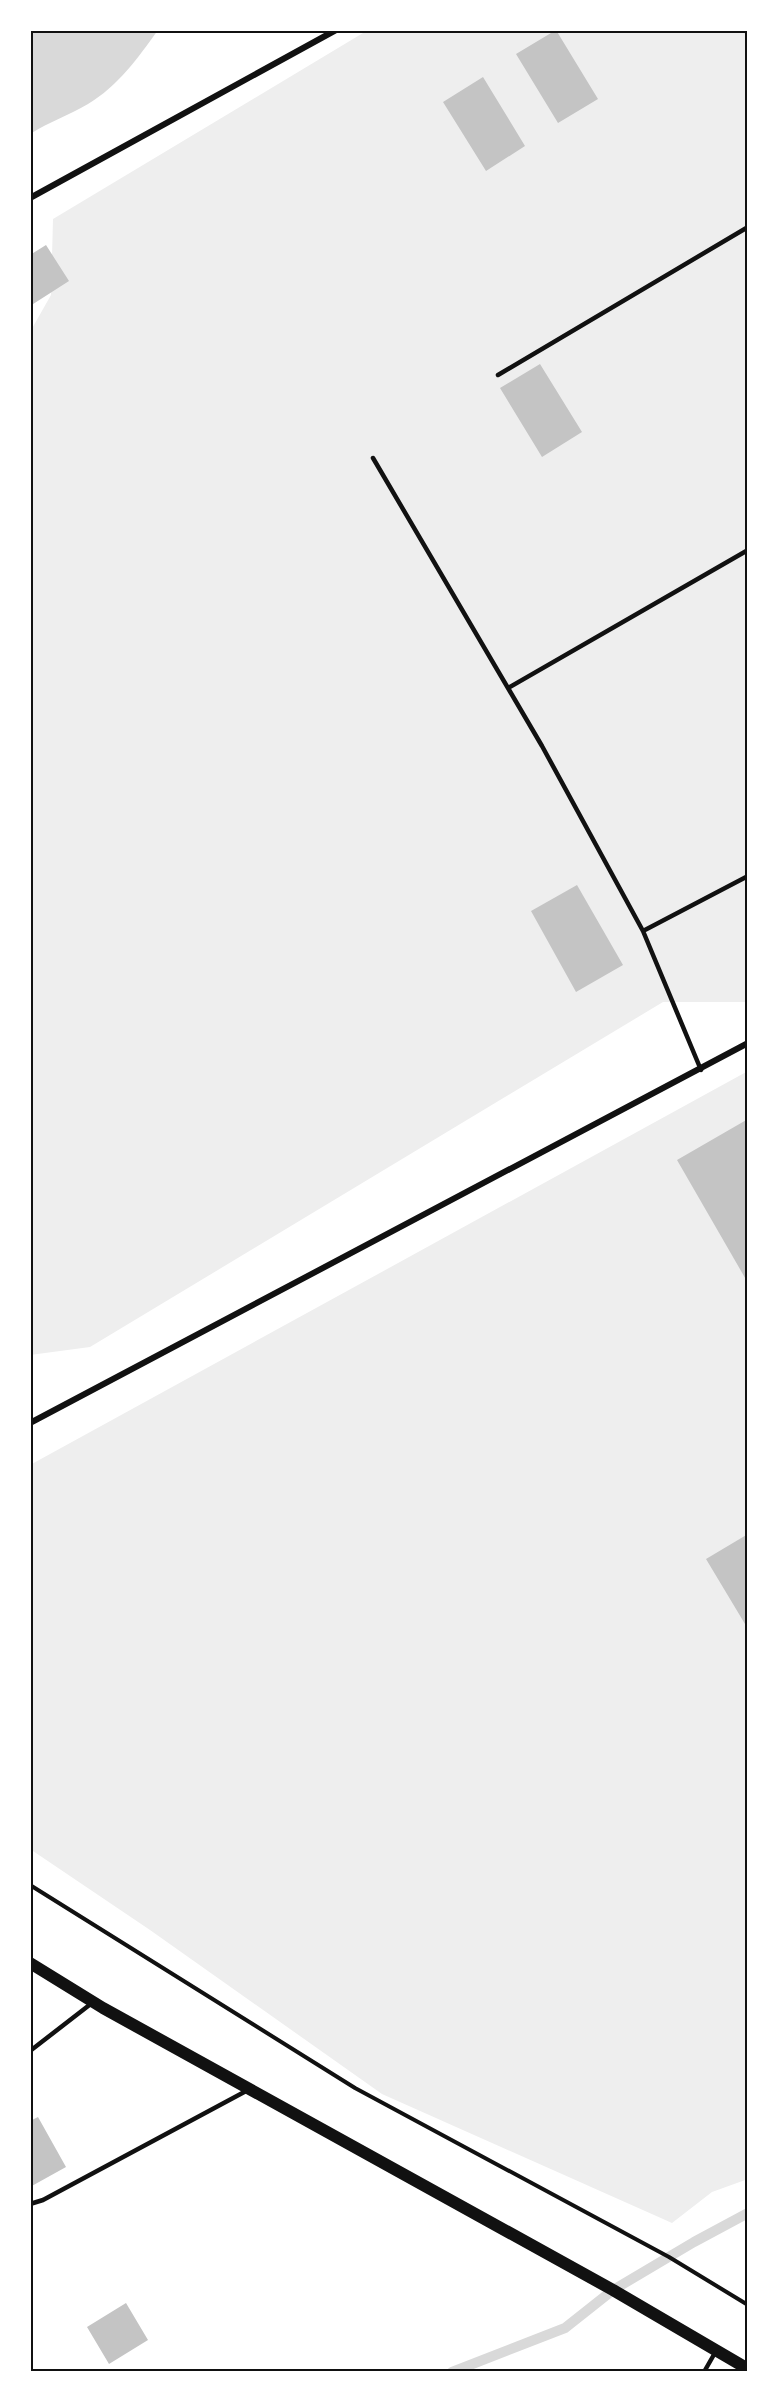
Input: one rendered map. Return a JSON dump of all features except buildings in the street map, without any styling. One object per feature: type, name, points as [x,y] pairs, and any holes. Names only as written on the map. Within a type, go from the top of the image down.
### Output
[{"type":"main road","points":[[30,1963],[93,2002],[613,2290],[748,2369]]},
{"type":"street","points":[[30,198],[336,30]]},
{"type":"street","points":[[30,1423],[701,1070],[748,1043]]},
{"type":"lane","points":[[746,30],[748,35]]},
{"type":"lane","points":[[498,375],[748,227]]},
{"type":"lane","points":[[373,458],[508,688],[643,931],[701,1070]]},
{"type":"lane","points":[[508,688],[748,550]]},
{"type":"lane","points":[[643,931],[748,876]]},
{"type":"lane","points":[[30,2051],[93,2002]]},
{"type":"lane","points":[[30,2204],[43,2200],[249,2089]]},
{"type":"lane","points":[[705,2372],[716,2351]]},
{"type":"path","points":[[30,1885],[355,2088],[669,2257],[748,2305]]},
{"type":"shaded area","points":[[30,30],[158,30],[135,61],[109,89],[88,104],[30,134]]},
{"type":"shaded area","points":[[368,30],[748,30],[748,1002],[663,1002],[90,1347],[30,1355],[30,332],[51,295],[53,219]]},
{"type":"shaded area","points":[[748,1071],[748,2179],[712,2192],[672,2223],[382,2094],[150,1930],[30,1849],[30,1465]]},
{"type":"waterway","points":[[452,2372],[565,2328],[613,2290],[748,2213]]}]
